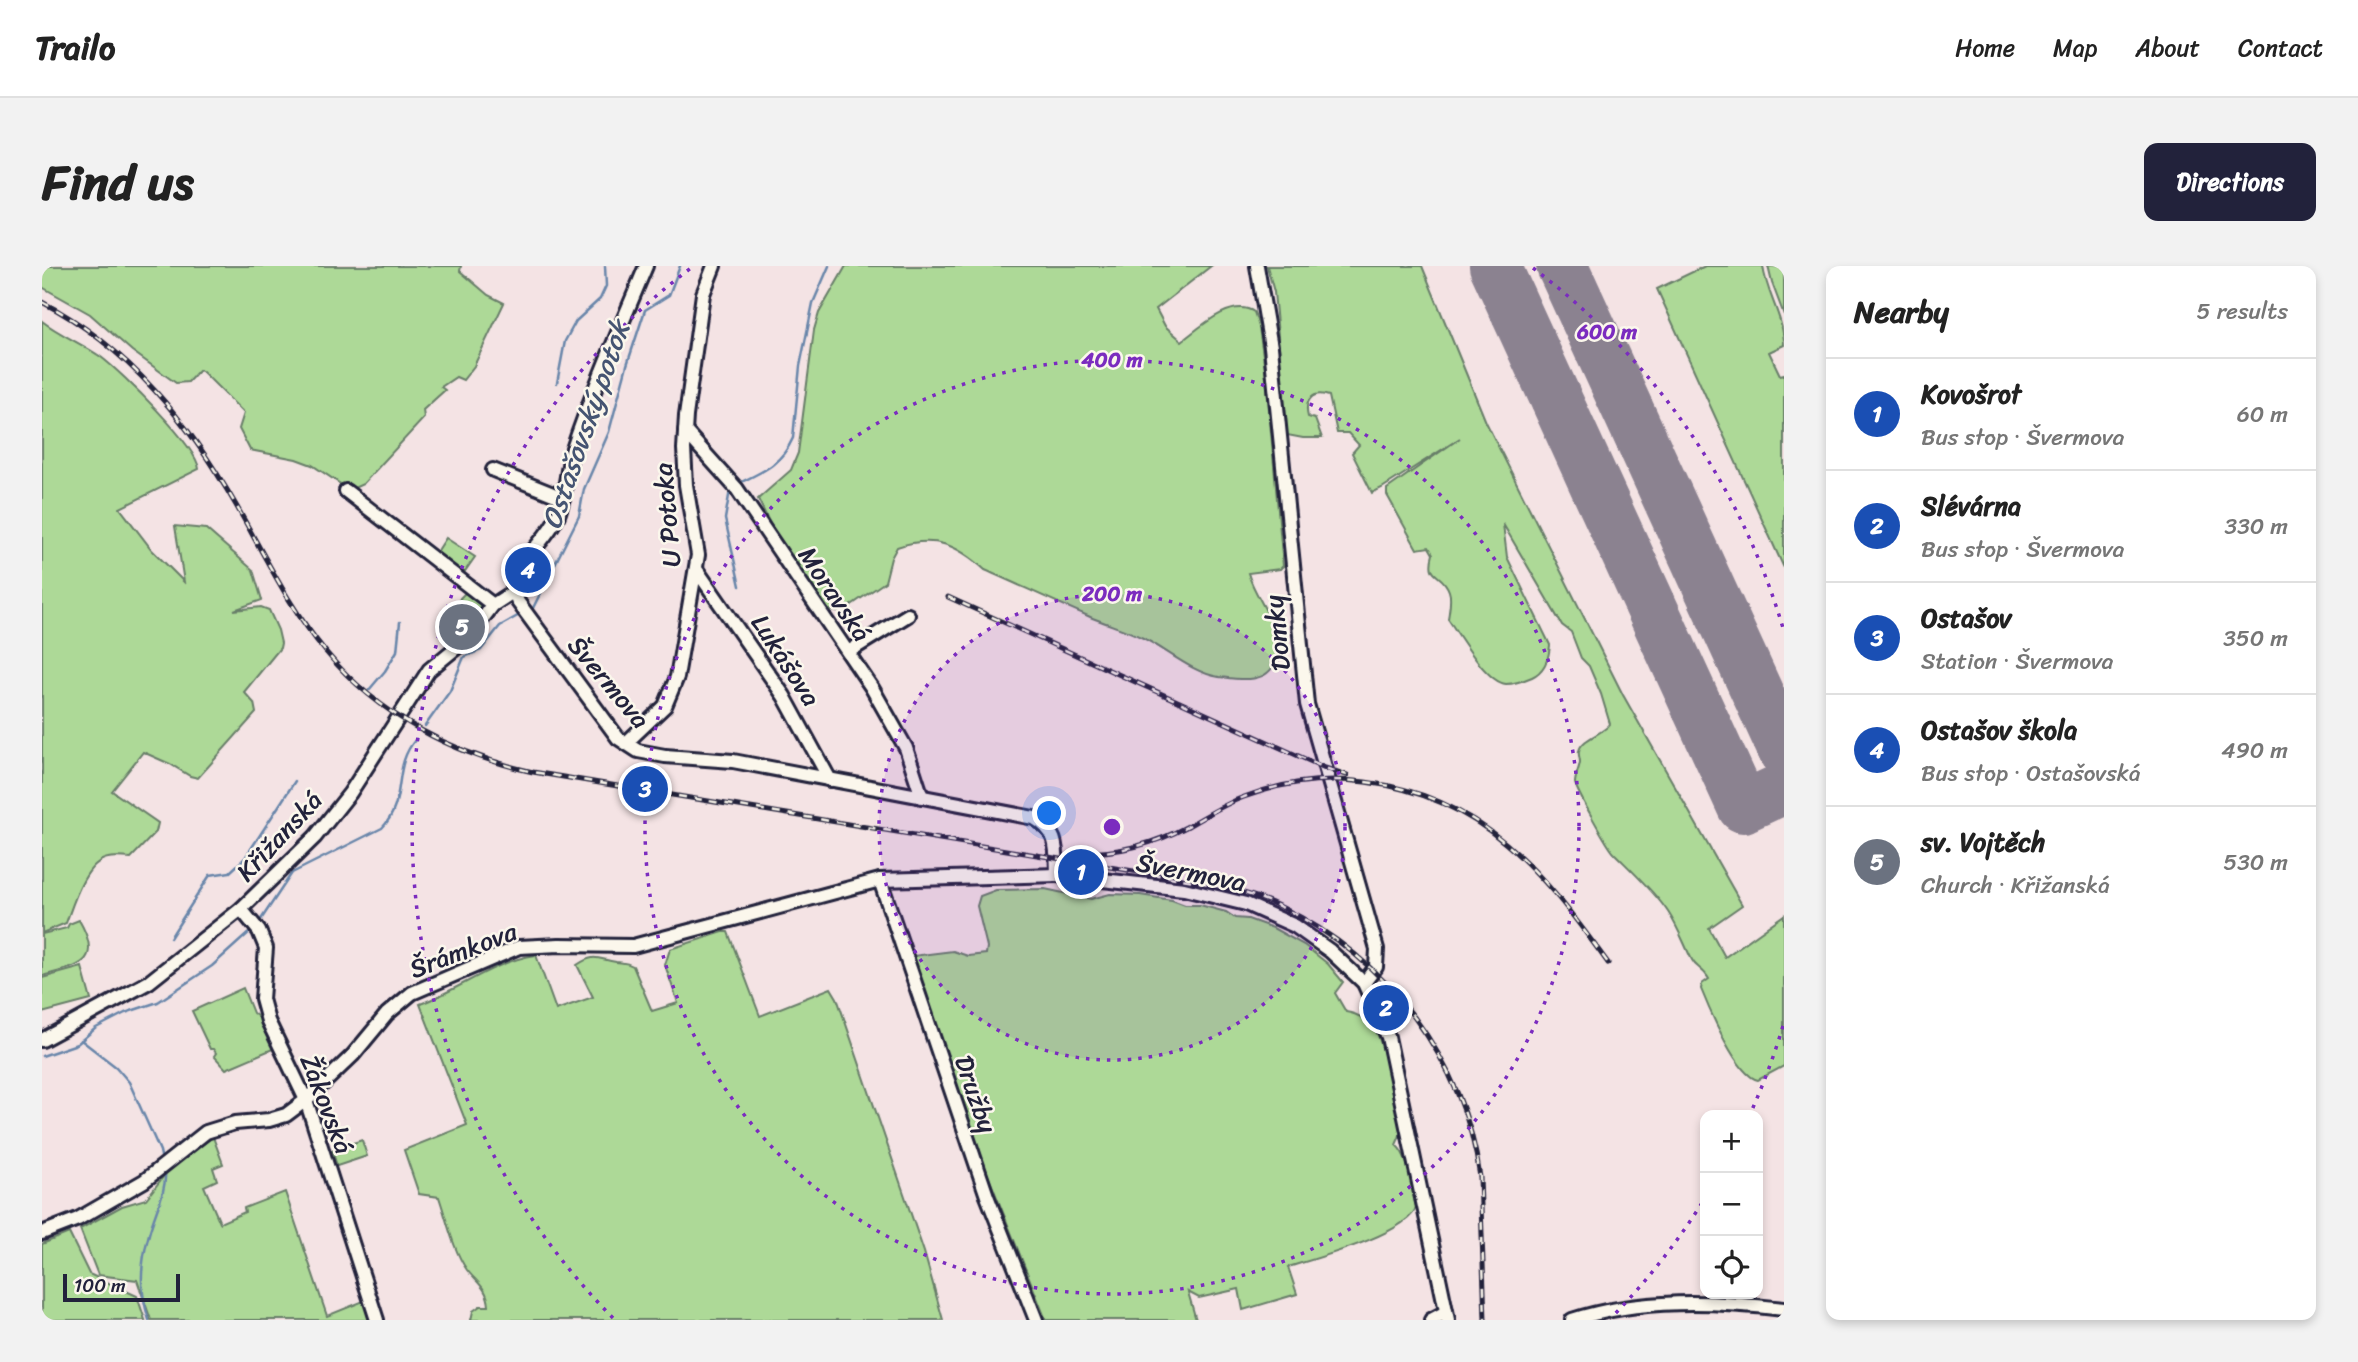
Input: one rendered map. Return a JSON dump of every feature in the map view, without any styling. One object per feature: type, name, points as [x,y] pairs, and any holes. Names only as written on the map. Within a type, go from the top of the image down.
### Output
[{"type":"street","points":[[513,592],[513,583],[556,519],[571,456],[595,387],[646,266]]},
{"type":"street","name":"U Potoka","points":[[626,743],[665,706],[677,677],[698,555],[686,485],[685,431],[702,294],[714,266]]},
{"type":"street","name":"Domky","points":[[1257,266],[1271,347],[1307,705],[1377,949],[1376,967],[1364,983]]},
{"type":"street","name":"Moravská","points":[[685,431],[737,489],[886,710],[906,748],[922,797]]},
{"type":"street","points":[[493,470],[563,498]]},
{"type":"street","points":[[345,491],[493,605]]},
{"type":"street","name":"Lukášova","points":[[696,569],[784,696],[830,780]]},
{"type":"street","name":"Švermova","points":[[513,592],[618,738],[638,751],[665,756],[733,761],[1034,818],[1048,827],[1056,843],[1057,875],[1184,889],[1246,904],[1295,926],[1330,951],[1364,983],[1388,1037],[1447,1316]]},
{"type":"street","name":"Křižanská","points":[[42,1040],[149,982],[242,909],[315,837],[363,776],[429,670],[468,638],[493,605],[513,592]]},
{"type":"street","points":[[848,652],[908,615]]},
{"type":"street","name":"Šrámkova","points":[[42,1233],[78,1219],[144,1181],[206,1132],[235,1123],[270,1120],[286,1115],[306,1100],[353,1055],[387,1014],[412,993],[519,947],[633,946],[880,880],[1057,875]]},
{"type":"street","name":"Družby","points":[[880,880],[987,1196],[1036,1320]]},
{"type":"street","name":"Žákovská","points":[[242,909],[259,931],[266,948],[262,999],[268,1021],[306,1100],[377,1320]]},
{"type":"street","points":[[1572,1320],[1640,1305],[1741,1304],[1784,1309]]},
{"type":"street","points":[[1432,1320],[1447,1316]]},
{"type":"green space","points":[[42,266],[461,266],[460,271],[488,295],[504,303],[474,366],[463,380],[456,377],[441,387],[445,390],[423,410],[424,418],[363,484],[354,488],[345,487],[312,465],[296,459],[250,450],[239,429],[244,413],[202,371],[199,370],[188,382],[176,383],[132,351],[90,314],[42,287]]},
{"type":"green space","points":[[846,266],[1211,266],[1156,309],[1165,326],[1182,341],[1206,322],[1236,308],[1254,312],[1259,327],[1283,566],[1280,569],[1248,573],[1277,639],[1278,650],[1271,669],[1251,679],[1209,675],[1143,638],[985,570],[955,548],[934,542],[910,543],[897,547],[891,558],[885,582],[844,610],[837,612],[825,609],[782,548],[758,499],[791,470],[798,453],[814,330],[819,313]]},
{"type":"green space","points":[[1267,266],[1422,266],[1486,422],[1623,695],[1742,905],[1709,928],[1725,957],[1784,915],[1784,1066],[1758,1080],[1741,1067],[1725,1041],[1701,989],[1702,984],[1709,979],[1694,963],[1663,904],[1611,849],[1581,796],[1575,783],[1580,762],[1579,751],[1584,743],[1610,724],[1601,694],[1589,666],[1581,658],[1571,632],[1562,625],[1503,524],[1507,557],[1550,645],[1546,664],[1526,679],[1509,684],[1498,681],[1482,667],[1448,619],[1450,594],[1443,580],[1433,572],[1433,554],[1429,547],[1417,549],[1387,495],[1387,489],[1460,438],[1372,493],[1352,453],[1359,445],[1348,433],[1337,433],[1329,396],[1318,394],[1311,398],[1307,406],[1308,417],[1315,419],[1322,438],[1287,435],[1274,292]]},
{"type":"green space","points":[[1705,266],[1763,266],[1781,325],[1784,345],[1769,352],[1780,375],[1784,374],[1784,568],[1657,289]]},
{"type":"green space","points":[[1768,266],[1784,267],[1784,315],[1772,283]]},
{"type":"green space","points":[[42,321],[111,365],[157,410],[195,458],[199,469],[120,508],[152,550],[184,582],[175,526],[206,529],[253,570],[262,600],[234,610],[261,607],[269,610],[281,643],[280,648],[244,692],[254,703],[256,713],[198,778],[143,752],[112,791],[158,823],[156,832],[131,858],[108,858],[93,867],[76,895],[66,923],[42,933]]},
{"type":"green space","points":[[446,538],[475,557],[463,574],[435,555]]},
{"type":"green space","points":[[467,591],[485,608],[474,624],[454,614],[460,598]]},
{"type":"green space","points":[[1045,889],[1091,899],[1110,894],[1140,895],[1185,905],[1200,905],[1273,928],[1304,945],[1328,964],[1343,982],[1335,993],[1346,1012],[1368,1022],[1380,1040],[1400,1128],[1396,1145],[1405,1158],[1416,1207],[1410,1217],[1359,1244],[1288,1267],[1297,1294],[1243,1310],[1239,1289],[1199,1298],[1188,1292],[1196,1320],[1046,1320],[982,1160],[912,956],[953,951],[968,956],[986,954],[987,947],[977,906],[980,896],[996,890]]},
{"type":"green space","points":[[79,920],[89,946],[88,955],[76,966],[42,976],[42,934],[67,928],[69,924]]},
{"type":"green space","points":[[728,932],[760,1016],[831,988],[837,998],[924,1252],[943,1320],[471,1320],[473,1311],[480,1306],[489,1306],[486,1294],[467,1270],[458,1253],[439,1197],[419,1194],[404,1150],[467,1125],[420,1004],[491,969],[536,955],[556,1010],[593,997],[577,965],[596,958],[633,966],[652,1011],[678,1003],[665,965],[670,949]]},
{"type":"green space","points":[[82,967],[91,1000],[42,1013],[42,978]]},
{"type":"green space","points":[[243,988],[253,1013],[262,1020],[275,1048],[226,1069],[214,1056],[216,1053],[210,1049],[192,1011]]},
{"type":"green space","points":[[213,1137],[223,1164],[213,1168],[217,1180],[204,1186],[220,1223],[245,1212],[244,1208],[285,1192],[327,1316],[366,1300],[372,1320],[151,1320],[137,1280],[98,1275],[80,1229],[122,1206],[146,1199],[170,1168]]},
{"type":"green space","points":[[362,1140],[367,1156],[337,1166],[332,1150]]},
{"type":"green space","points":[[69,1233],[89,1274],[137,1296],[145,1320],[42,1320],[42,1244]]},
{"type":"waterway","points":[[557,383],[565,341],[576,321],[600,299],[606,286],[605,266]]},
{"type":"waterway","name":"Ostašovský potok","points":[[528,610],[533,608],[579,516],[584,489],[609,432],[645,310],[669,295],[680,266]]},
{"type":"waterway","points":[[737,484],[777,461],[793,438],[800,366],[813,303],[829,266]]},
{"type":"waterway","points":[[730,490],[725,519],[740,586]]},
{"type":"waterway","name":"Ostašovský potok","points":[[425,726],[450,691],[464,657],[481,650],[500,626],[523,613]]},
{"type":"waterway","points":[[369,690],[397,651],[400,622]]},
{"type":"waterway","name":"Ostašovský potok","points":[[258,924],[292,873],[382,828],[395,807],[404,761],[416,739]]},
{"type":"waterway","points":[[170,938],[210,875],[230,872],[245,858],[295,781]]},
{"type":"waterway","name":"Ostašovský potok","points":[[42,1056],[77,1044],[96,1028],[125,1013],[158,1002],[212,966],[252,930]]},
{"type":"waterway","points":[[81,1040],[116,1067],[129,1082],[162,1161]]},
{"type":"waterway","points":[[149,1320],[142,1287],[142,1267],[164,1186],[165,1171]]},
{"type":"runway","points":[[1495,266],[1743,807],[1784,788]]},
{"type":"runway","points":[[1562,266],[1784,751]]},
{"type":"railway","points":[[42,302],[103,341],[155,390],[178,418],[219,476],[301,618],[347,675],[394,713],[446,743],[474,755],[533,772],[1205,883],[1271,902],[1319,928],[1355,954],[1386,984],[1414,1017],[1438,1054],[1457,1093],[1471,1134],[1480,1177],[1485,1320]]},
{"type":"railway","points":[[948,597],[1325,768],[1347,775]]},
{"type":"railway","points":[[1075,853],[1105,852],[1147,843],[1175,833],[1237,800],[1289,784],[1350,781],[1407,790],[1444,804],[1477,822],[1506,844],[1534,870],[1559,899],[1608,963]]},
{"type":"place","name":"Ostašov škola","points":[[528,570]]},
{"type":"place","name":"sv. Vojtěch","points":[[462,627]]},
{"type":"place","name":"Ostašov","points":[[645,789]]},
{"type":"place","name":"Kovošrot","points":[[1081,872]]},
{"type":"place","name":"Slévárna","points":[[1386,1008]]}]
